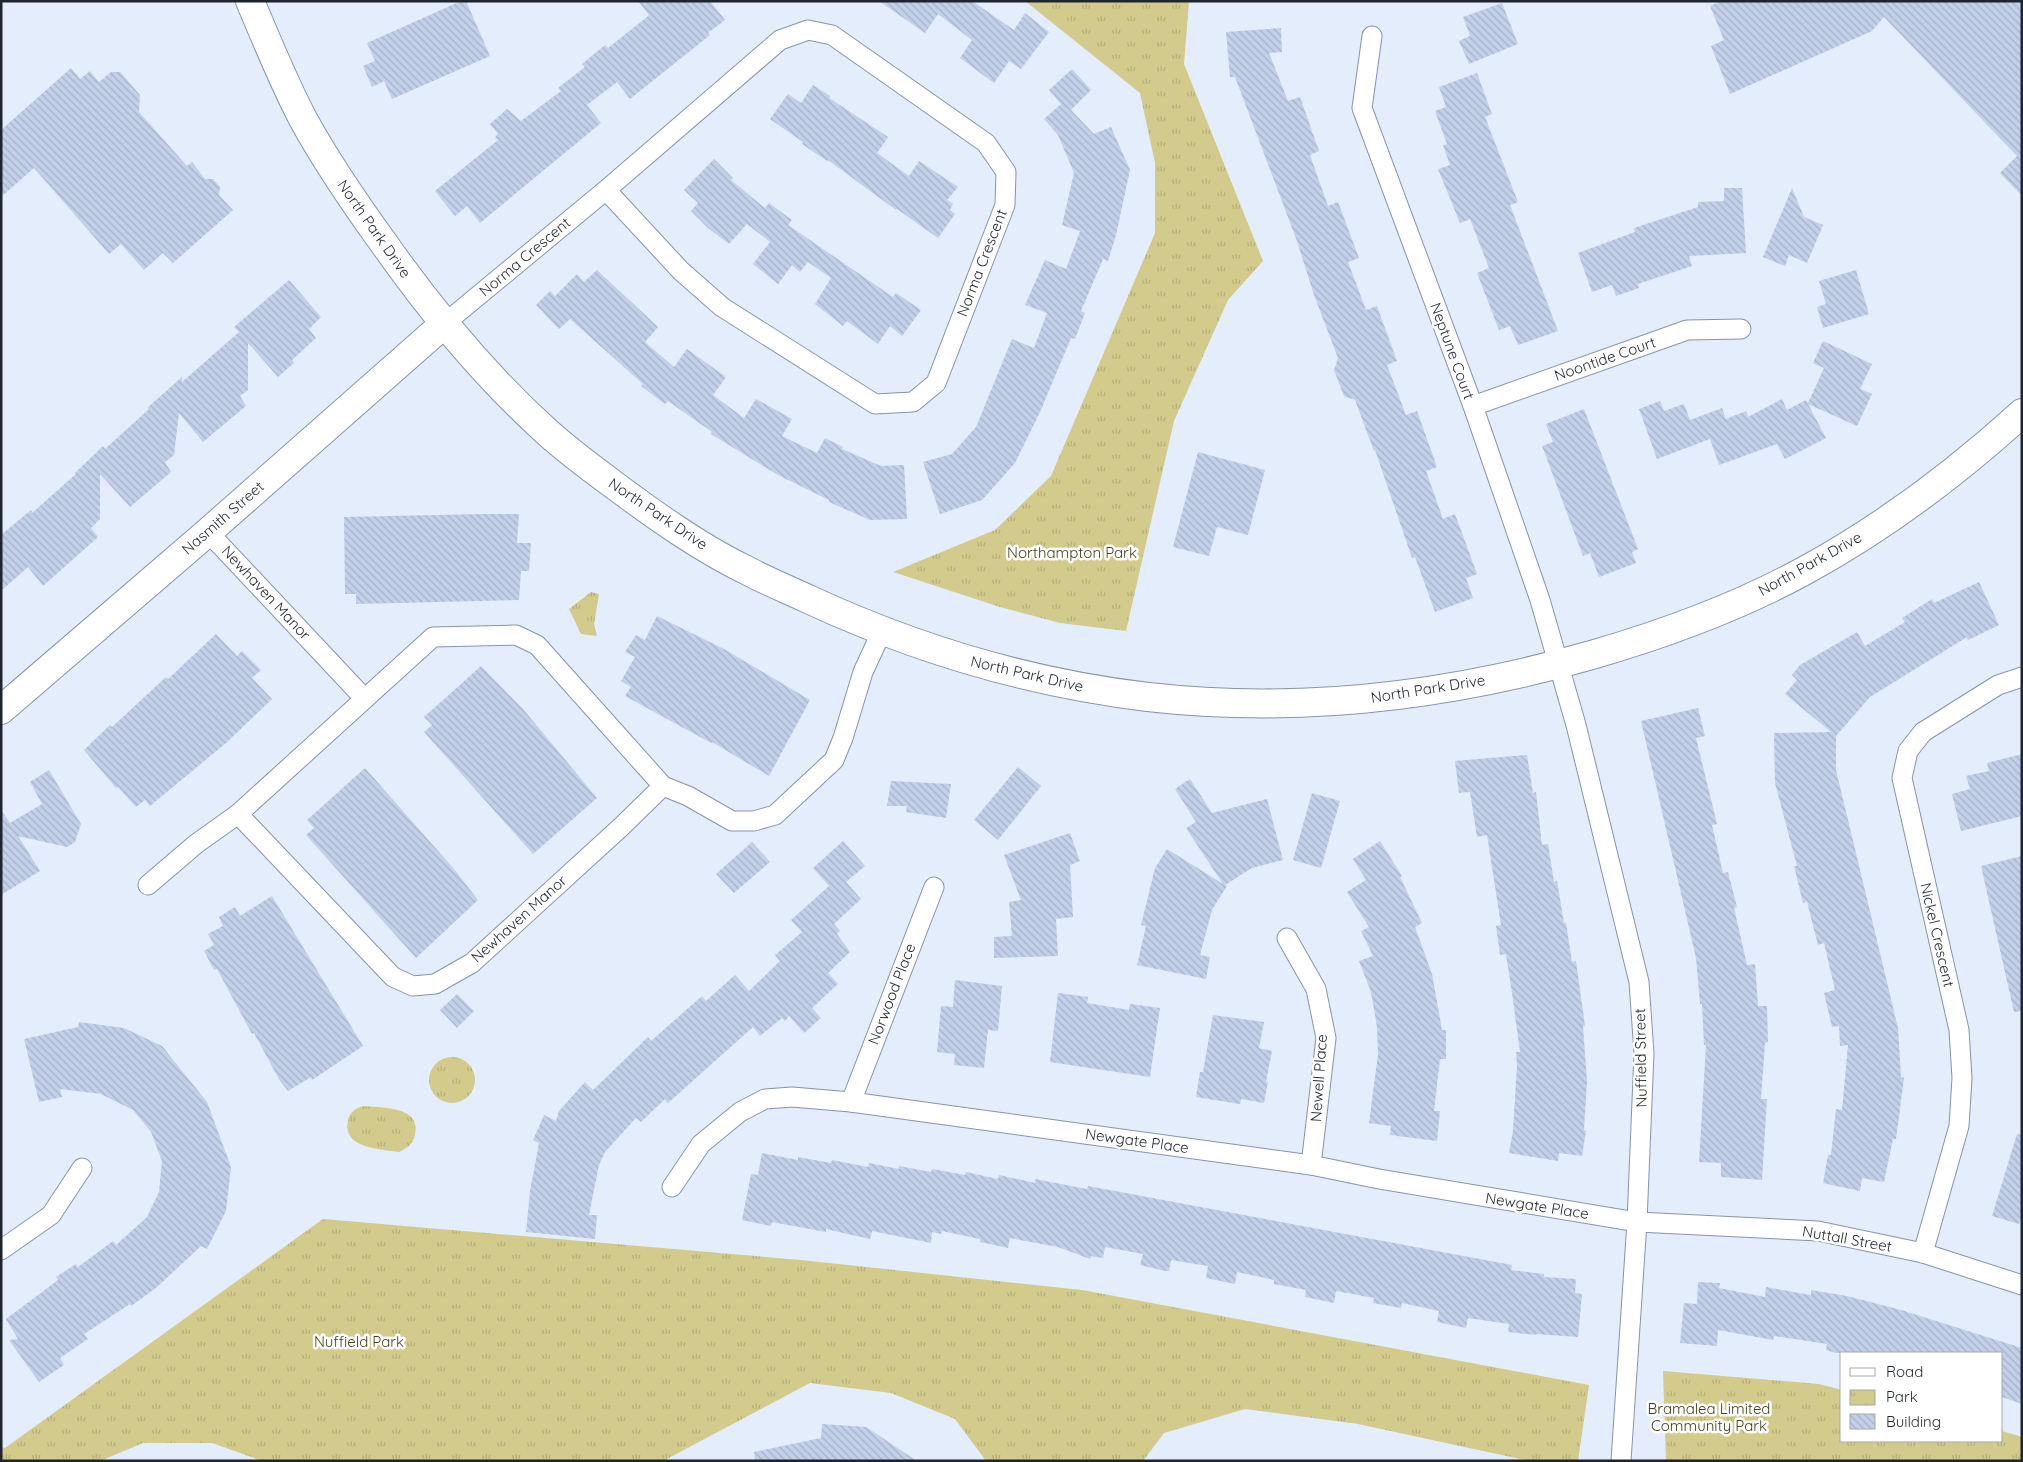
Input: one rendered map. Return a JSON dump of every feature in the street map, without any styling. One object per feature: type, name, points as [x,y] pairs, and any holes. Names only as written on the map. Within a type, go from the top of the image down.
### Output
[{"type":"main road","name":"North Park Drive","points":[[250,1],[284,82],[321,151],[378,236],[419,293],[479,365],[550,435],[638,503],[682,534],[746,571],[882,631],[949,655],[1033,677],[1140,696],[1224,703],[1286,704],[1372,698],[1478,683],[1559,664],[1666,632],[1736,604],[1804,571],[1928,491],[1994,439],[2022,413]]},
{"type":"main road","name":"Nasmith Street","points":[[1,710],[208,532],[444,324]]},
{"type":"street","name":"Norma Crescent","points":[[444,324],[606,190],[780,40],[808,30],[832,36],[986,143],[1006,172],[1005,204],[936,383],[914,402],[875,404],[722,307],[681,271],[606,190]]},
{"type":"street","name":"Neptune Court","points":[[1372,36],[1362,108],[1472,406],[1540,600],[1559,664]]},
{"type":"street","name":"Noontide Court","points":[[1472,406],[1686,330],[1742,329]]},
{"type":"street","name":"Newhaven Manor","points":[[208,532],[364,698]]},
{"type":"street","points":[[148,885],[196,844],[238,814],[433,637],[516,636],[537,645],[663,786],[688,796],[732,821],[754,821],[775,815],[834,760],[843,738],[863,672],[882,631]]},
{"type":"street","name":"Nuffield Street","points":[[1559,664],[1576,724],[1639,982],[1644,1054],[1637,1222],[1621,1461]]},
{"type":"street","name":"Nickel Crescent","points":[[1924,1254],[1959,1126],[1962,1078],[1958,1030],[1902,778],[1908,751],[1923,732],[1998,685],[2022,677]]},
{"type":"street","name":"Newhaven Manor","points":[[238,814],[393,977],[413,986],[435,984],[472,963],[621,827],[663,786]]},
{"type":"street","name":"Norwood Place","points":[[851,1102],[934,887]]},
{"type":"street","name":"Newell Place","points":[[1287,938],[1316,990],[1326,1038],[1311,1165]]},
{"type":"street","name":"Newgate Place","points":[[672,1187],[700,1144],[740,1112],[765,1099],[792,1097],[851,1102],[1311,1165],[1379,1180],[1637,1222]]},
{"type":"street","points":[[1,1250],[51,1215],[82,1168]]},
{"type":"street","name":"Nuttall Street","points":[[1637,1222],[1818,1231],[1924,1254],[2022,1285]]},
{"type":"green space","name":"Northampton Park","points":[[1025,1],[1189,1],[1184,64],[1263,261],[1228,300],[1174,421],[1126,631],[1060,623],[1000,607],[893,572],[995,530],[1051,476],[1155,233],[1155,163],[1140,93]]},
{"type":"green space","points":[[591,592],[599,594],[594,624],[597,636],[581,634],[569,609]]},
{"type":"green space","points":[[457,1057],[461,1058],[471,1067],[474,1071],[474,1089],[465,1099],[457,1103],[447,1103],[439,1099],[430,1089],[429,1075],[433,1067],[443,1058]]},
{"type":"green space","points":[[364,1106],[390,1108],[407,1114],[413,1119],[416,1126],[415,1135],[411,1143],[399,1152],[365,1146],[357,1142],[351,1137],[348,1130],[348,1121],[353,1111]]},
{"type":"green space","name":"Nuffield Park","points":[[323,1219],[801,1260],[1082,1290],[1589,1385],[1578,1461],[1529,1461],[1358,1424],[1245,1409],[1164,1433],[1143,1461],[986,1461],[955,1419],[891,1393],[810,1383],[663,1461],[262,1461],[212,1443],[143,1443],[100,1461],[1,1461],[1,1447],[5,1448]]},
{"type":"green space","name":"Bramalea Limited Community Park","points":[[1663,1371],[1819,1384],[1840,1389],[1840,1442],[2003,1442],[2003,1431],[2022,1437],[2022,1461],[1666,1461]]},
{"type":"building","points":[[461,1],[466,1],[490,56],[392,99],[384,81],[372,87],[363,66],[375,61],[367,43]]},
{"type":"building","points":[[638,1],[710,1],[725,20],[708,33],[710,35],[630,99],[617,82],[587,105],[601,123],[480,223],[467,206],[455,216],[435,191],[498,140],[495,137],[498,134],[490,124],[507,109],[521,121],[561,91],[558,88],[585,67],[582,64],[605,45],[608,48],[649,15]]},
{"type":"building","points":[[879,1],[972,1],[1014,30],[1025,13],[1049,32],[1021,69],[1009,61],[994,83],[960,58],[972,40],[938,14],[925,33]]},
{"type":"building","points":[[1721,1],[2022,1],[2022,196],[2000,173],[2017,156],[1884,17],[1872,31],[1730,94],[1711,46],[1724,40],[1710,6]]},
{"type":"building","points":[[1502,3],[1518,44],[1469,64],[1459,41],[1470,36],[1463,17]]},
{"type":"building","points":[[1281,28],[1282,52],[1269,53],[1288,101],[1300,97],[1319,151],[1310,155],[1328,206],[1338,202],[1359,258],[1348,262],[1366,310],[1377,306],[1397,361],[1387,365],[1406,415],[1417,411],[1437,467],[1426,471],[1443,519],[1455,514],[1477,574],[1466,578],[1473,598],[1435,612],[1415,557],[1412,558],[1375,450],[1355,400],[1344,396],[1334,370],[1338,358],[1314,295],[1297,241],[1235,77],[1230,77],[1226,32]]},
{"type":"building","points":[[71,68],[80,79],[90,71],[99,82],[111,72],[120,72],[140,95],[139,112],[187,166],[192,162],[205,179],[213,179],[220,187],[219,195],[233,210],[173,263],[163,253],[144,270],[121,244],[109,254],[34,168],[1,197],[1,130]]},
{"type":"building","points":[[1072,69],[1091,90],[1071,110],[1094,134],[1111,127],[1130,170],[1116,235],[1108,261],[1103,259],[1081,311],[1085,313],[1075,339],[1071,338],[1040,412],[1015,463],[982,500],[940,514],[923,462],[952,454],[976,427],[1012,339],[1034,348],[1047,313],[1025,305],[1045,260],[1066,269],[1080,231],[1062,225],[1074,173],[1058,135],[1044,119],[1061,104],[1049,90]]},
{"type":"building","points":[[1477,73],[1492,114],[1485,117],[1518,202],[1510,205],[1558,331],[1518,345],[1510,326],[1499,330],[1477,273],[1489,268],[1470,219],[1460,223],[1438,169],[1450,165],[1443,145],[1447,144],[1435,111],[1446,107],[1439,87]]},
{"type":"building","points":[[813,85],[830,96],[829,98],[888,137],[877,153],[909,176],[919,161],[958,187],[947,200],[953,204],[950,210],[955,214],[938,238],[828,160],[802,144],[803,142],[770,119],[788,94],[801,103]]},
{"type":"building","points":[[714,159],[733,178],[731,180],[765,208],[769,203],[792,220],[788,225],[893,297],[896,293],[921,310],[902,336],[890,326],[878,344],[847,321],[843,326],[815,304],[831,278],[808,262],[800,272],[792,265],[778,284],[753,264],[770,242],[747,224],[729,244],[708,228],[691,211],[698,203],[684,190]]},
{"type":"building","points":[[1724,188],[1742,188],[1746,253],[1689,256],[1692,266],[1638,284],[1639,288],[1616,296],[1612,285],[1592,292],[1578,253],[1635,232],[1634,228],[1698,207],[1698,202],[1724,201]]},
{"type":"building","points":[[1792,188],[1804,217],[1823,225],[1807,263],[1789,255],[1785,266],[1763,257]]},
{"type":"building","points":[[597,270],[658,327],[645,342],[674,367],[687,349],[726,377],[713,395],[744,418],[756,399],[792,419],[782,436],[817,453],[825,438],[843,447],[842,449],[881,466],[904,465],[907,519],[870,520],[829,502],[829,500],[778,475],[711,434],[712,432],[668,401],[665,404],[641,386],[643,384],[570,319],[559,329],[536,305],[550,291],[555,296],[577,274],[584,282]]},
{"type":"building","points":[[1856,270],[1869,314],[1823,328],[1817,307],[1826,304],[1819,281]]},
{"type":"building","points":[[289,280],[321,317],[309,329],[316,338],[292,360],[294,363],[278,377],[248,343],[248,390],[240,396],[246,406],[203,442],[179,413],[174,455],[165,462],[171,472],[130,507],[100,474],[100,519],[91,528],[98,537],[43,586],[28,567],[1,591],[1,535],[31,510],[32,513],[76,474],[103,446],[105,449],[182,377],[182,382],[239,332],[234,327]]},
{"type":"building","points":[[1823,341],[1872,364],[1860,389],[1872,394],[1857,426],[1808,404],[1826,438],[1785,459],[1777,444],[1719,465],[1710,439],[1657,459],[1639,409],[1660,401],[1664,411],[1684,404],[1690,420],[1722,408],[1726,419],[1746,411],[1748,417],[1782,399],[1787,410],[1806,400],[1808,403],[1824,368],[1813,363]]},
{"type":"building","points":[[1584,409],[1638,549],[1632,552],[1636,563],[1599,577],[1590,553],[1583,556],[1542,446],[1553,442],[1546,424]]},
{"type":"building","points":[[1198,452],[1265,470],[1248,535],[1217,527],[1209,556],[1173,547]]},
{"type":"building","points":[[519,514],[517,543],[531,543],[529,571],[521,571],[519,600],[356,604],[356,594],[345,594],[344,517]]},
{"type":"building","points":[[1979,582],[1999,625],[1968,640],[1967,637],[1870,697],[1836,736],[1836,770],[1898,1028],[1901,1077],[1904,1078],[1896,1139],[1893,1139],[1884,1182],[1862,1178],[1860,1191],[1823,1183],[1828,1155],[1831,1155],[1836,1109],[1842,1110],[1848,1045],[1840,1046],[1839,1026],[1832,1027],[1824,993],[1835,990],[1824,943],[1818,945],[1807,902],[1803,903],[1794,866],[1797,866],[1775,783],[1774,733],[1831,732],[1785,694],[1797,680],[1792,675],[1800,665],[1857,632],[1865,646],[1905,622],[1902,618],[1932,599],[1934,603]]},
{"type":"building","points":[[657,616],[724,649],[810,700],[769,776],[712,742],[625,696],[631,687],[621,681],[635,657],[625,652],[636,635],[645,640]]},
{"type":"building","points":[[216,634],[237,656],[242,651],[261,670],[252,678],[272,699],[226,743],[150,806],[145,800],[136,807],[118,787],[116,788],[84,750],[166,677],[168,679]]},
{"type":"building","points":[[481,666],[523,709],[597,798],[533,854],[424,732],[432,725],[424,717]]},
{"type":"building","points":[[1698,708],[1705,736],[1696,738],[1717,824],[1712,825],[1723,873],[1728,872],[1737,907],[1734,908],[1747,965],[1755,964],[1758,1006],[1767,1006],[1768,1042],[1765,1043],[1761,1099],[1767,1099],[1762,1180],[1721,1177],[1721,1163],[1699,1162],[1706,1045],[1704,1045],[1702,1004],[1700,1004],[1696,958],[1641,721]]},
{"type":"building","points":[[2022,754],[2022,816],[1961,831],[1952,794],[1970,789],[1966,776],[1989,771],[1987,763]]},
{"type":"building","points":[[1527,755],[1533,793],[1536,792],[1542,845],[1548,844],[1554,882],[1557,881],[1564,923],[1566,923],[1572,962],[1576,961],[1585,1026],[1583,1026],[1587,1081],[1584,1130],[1586,1131],[1582,1156],[1559,1153],[1558,1161],[1509,1153],[1513,1130],[1517,1066],[1516,1052],[1520,1052],[1513,1000],[1506,954],[1500,955],[1496,926],[1501,925],[1487,835],[1477,837],[1470,792],[1459,793],[1455,761]]},
{"type":"building","points":[[1018,767],[1041,786],[998,840],[974,820]]},
{"type":"building","points":[[365,768],[454,869],[478,900],[416,958],[306,835],[314,828],[307,820]]},
{"type":"building","points":[[49,770],[81,824],[75,842],[67,847],[18,836],[40,871],[1,895],[1,810],[10,823],[42,804],[30,782]]},
{"type":"building","points":[[1190,779],[1212,813],[1267,799],[1283,860],[1252,868],[1225,885],[1227,886],[1212,910],[1200,955],[1210,957],[1206,979],[1137,965],[1146,926],[1141,925],[1155,868],[1167,849],[1223,884],[1186,828],[1196,822],[1175,789]]},
{"type":"building","points":[[891,781],[951,784],[946,818],[906,812],[907,806],[887,806]]},
{"type":"building","points":[[1312,793],[1340,801],[1321,868],[1293,860]]},
{"type":"building","points":[[1070,833],[1080,861],[1070,865],[1073,917],[1056,919],[1058,956],[994,958],[994,937],[1012,936],[1009,902],[1021,900],[1004,855]]},
{"type":"building","points":[[843,841],[865,866],[846,882],[861,899],[834,924],[840,931],[837,934],[850,952],[828,973],[838,984],[812,1008],[821,1018],[804,1033],[789,1016],[785,1021],[782,1018],[760,1036],[753,1027],[668,1103],[665,1099],[641,1122],[636,1118],[605,1152],[599,1165],[589,1215],[597,1215],[595,1239],[526,1232],[530,1191],[539,1143],[533,1140],[544,1115],[556,1121],[559,1111],[585,1082],[593,1090],[648,1037],[651,1041],[702,996],[706,1001],[735,975],[749,991],[780,961],[775,955],[802,932],[791,920],[829,886],[813,868]]},
{"type":"building","points":[[1380,841],[1402,876],[1400,877],[1422,923],[1415,927],[1432,974],[1442,1030],[1446,1030],[1446,1059],[1440,1059],[1434,1111],[1440,1111],[1437,1141],[1390,1135],[1391,1126],[1369,1123],[1378,1054],[1377,1027],[1371,992],[1359,961],[1373,956],[1361,931],[1369,927],[1347,892],[1366,880],[1353,859]]},
{"type":"building","points":[[752,842],[770,862],[734,893],[716,874]]},
{"type":"building","points":[[2022,856],[2022,1011],[2014,1012],[1981,866]]},
{"type":"building","points":[[272,896],[363,1046],[312,1080],[311,1077],[288,1091],[280,1081],[254,1033],[252,1034],[217,969],[214,970],[204,951],[214,945],[208,934],[223,926],[219,917],[235,907],[240,916]]},
{"type":"building","points":[[955,980],[1002,986],[998,1031],[988,1030],[984,1068],[954,1065],[955,1054],[937,1052],[941,1006],[953,1007]]},
{"type":"building","points":[[1058,993],[1088,997],[1087,1003],[1129,1010],[1130,1004],[1160,1008],[1150,1077],[1050,1062]]},
{"type":"building","points":[[457,994],[474,1011],[457,1028],[440,1010]]},
{"type":"building","points":[[1213,1015],[1264,1022],[1259,1048],[1272,1051],[1264,1103],[1241,1099],[1240,1104],[1196,1097],[1200,1072],[1203,1072]]},
{"type":"building","points":[[79,1022],[124,1028],[162,1046],[207,1102],[231,1167],[226,1211],[207,1249],[201,1246],[156,1288],[131,1306],[130,1304],[84,1334],[88,1339],[60,1358],[64,1365],[39,1382],[9,1340],[18,1339],[6,1319],[58,1280],[56,1277],[76,1264],[78,1267],[113,1241],[116,1245],[147,1217],[159,1192],[162,1161],[151,1132],[133,1110],[101,1094],[60,1089],[62,1097],[39,1102],[24,1039],[78,1027]]},
{"type":"building","points":[[2017,1134],[2022,1135],[2022,1214],[2019,1224],[1992,1216]]},
{"type":"building","points":[[762,1153],[798,1160],[798,1157],[831,1163],[832,1160],[868,1167],[869,1163],[899,1169],[899,1166],[931,1172],[932,1169],[965,1175],[966,1172],[998,1179],[999,1175],[1035,1183],[1035,1179],[1087,1189],[1088,1186],[1512,1265],[1511,1270],[1544,1274],[1544,1277],[1576,1279],[1575,1293],[1582,1294],[1578,1337],[1508,1332],[1509,1324],[1468,1318],[1466,1328],[1437,1322],[1439,1311],[1402,1303],[1401,1308],[1373,1303],[1374,1298],[1336,1291],[1334,1303],[1305,1297],[1306,1290],[1274,1284],[1274,1280],[1237,1272],[1235,1284],[1206,1278],[1208,1266],[1171,1260],[1169,1271],[1165,1271],[1140,1265],[1143,1254],[1105,1247],[1103,1258],[1091,1256],[1090,1259],[1058,1247],[1010,1238],[1008,1248],[980,1242],[980,1239],[942,1231],[941,1234],[932,1232],[931,1243],[872,1231],[870,1239],[826,1229],[826,1232],[772,1222],[771,1226],[742,1220],[751,1174],[758,1175]]},
{"type":"building","points":[[1698,1282],[1720,1283],[1719,1288],[1765,1297],[1766,1287],[1811,1295],[1811,1290],[1847,1296],[1901,1310],[2022,1348],[2022,1404],[2003,1397],[2003,1352],[1836,1353],[1826,1350],[1827,1344],[1774,1336],[1773,1340],[1718,1330],[1717,1346],[1680,1343],[1684,1303],[1697,1304]]},
{"type":"building","points":[[822,1424],[866,1427],[917,1461],[755,1461],[754,1452],[821,1438]]}]
